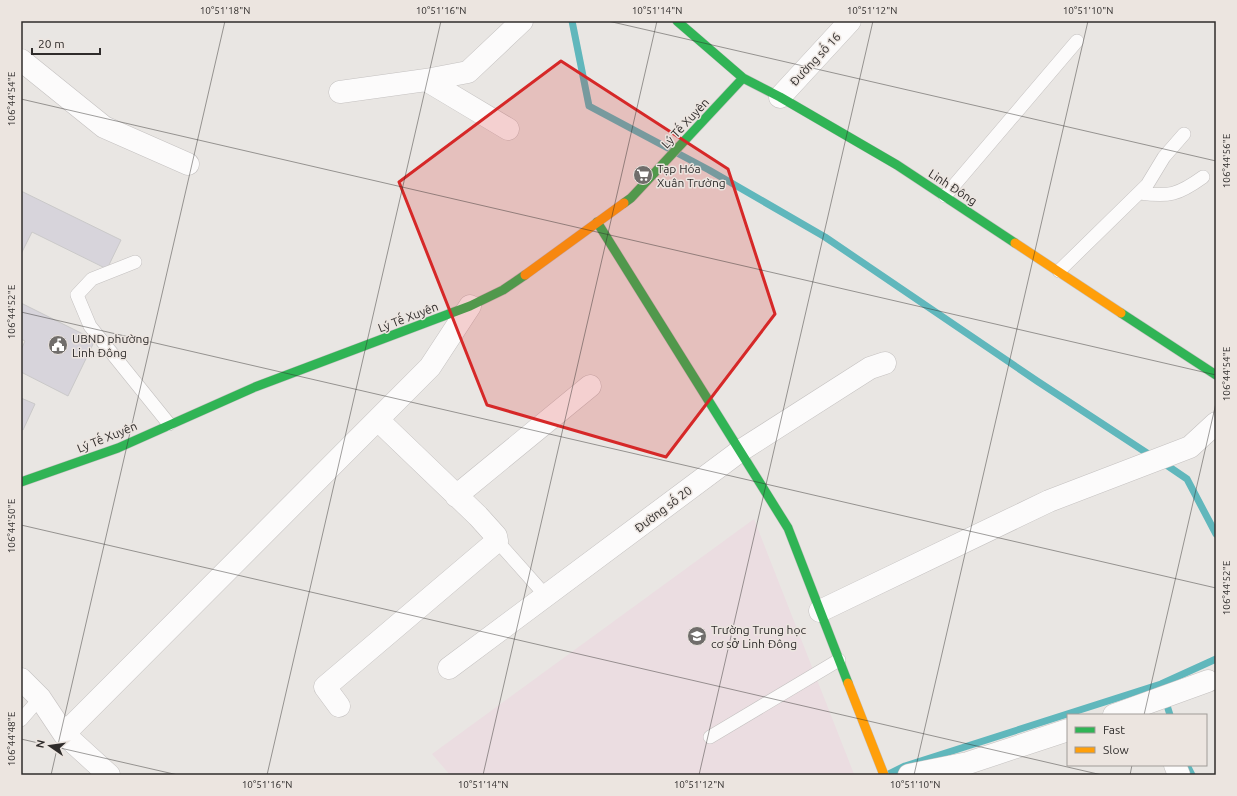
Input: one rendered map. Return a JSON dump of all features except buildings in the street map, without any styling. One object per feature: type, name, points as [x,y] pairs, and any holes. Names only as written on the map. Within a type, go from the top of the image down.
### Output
[{"type":"street","points":[[340,92],[426,80],[468,72],[522,21]]},
{"type":"street","name":"Linh Đông","points":[[677,21],[743,78],[780,97],[897,165],[1216,375]]},
{"type":"street","name":"Đường số 16","points":[[780,97],[850,21]]},
{"type":"street","points":[[21,60],[104,127],[188,164]]},
{"type":"street","name":"Lý Tế Xuyên","points":[[21,482],[118,448],[255,387],[470,306],[503,290],[631,198],[743,78]]},
{"type":"street","points":[[426,80],[508,129]]},
{"type":"street","points":[[597,222],[788,528],[884,775]]},
{"type":"street","points":[[64,734],[430,367],[470,306]]},
{"type":"street","name":"Đường số 20","points":[[449,668],[740,451],[870,368],[885,363]]},
{"type":"street","points":[[456,496],[590,386]]},
{"type":"street","points":[[339,706],[325,687],[497,541],[496,536],[378,420]]},
{"type":"street","points":[[820,611],[1049,501],[1190,447],[1216,423]]},
{"type":"street","points":[[21,679],[40,698],[64,734],[109,775]]},
{"type":"street","points":[[1118,714],[1150,707],[1179,692],[1208,681]]},
{"type":"street","points":[[909,775],[968,763],[1067,730]]},
{"type":"lane","points":[[945,196],[1077,41]]},
{"type":"lane","points":[[1059,272],[1140,193],[1147,185],[1164,157],[1184,134]]},
{"type":"lane","points":[[1140,193],[1168,196],[1189,187],[1203,177]]},
{"type":"lane","points":[[135,262],[92,279],[77,296],[90,326],[169,424]]},
{"type":"lane","points":[[497,541],[546,596]]},
{"type":"lane","points":[[710,737],[839,660]]},
{"type":"lane","points":[[21,720],[40,698]]},
{"type":"highlighted area","points":[[561,61],[728,169],[775,314],[666,457],[487,405],[399,182]]},
{"type":"shaded area","name":"Trường Trung học cơ sở Linh Đông","points":[[754,519],[854,774],[450,775],[432,754]]},
{"type":"waterway","points":[[572,21],[589,106],[709,170],[825,237],[1037,381],[1153,457]]},
{"type":"waterway","points":[[1162,462],[1187,479],[1216,534]]},
{"type":"waterway","points":[[1067,714],[1161,684],[1216,659]]},
{"type":"waterway","points":[[1165,699],[1170,714]]},
{"type":"waterway","points":[[887,775],[905,766],[1067,714]]},
{"type":"waterway","points":[[1188,766],[1192,775]]},
{"type":"traffic: fast","points":[[677,21],[743,78],[780,97],[897,165],[1015,243]]},
{"type":"traffic: fast","points":[[624,203],[631,198],[743,78]]},
{"type":"traffic: fast","points":[[597,222],[788,528],[848,683]]},
{"type":"traffic: fast","points":[[21,482],[118,448],[255,387],[470,306],[503,290],[525,275]]},
{"type":"traffic: fast","points":[[1121,313],[1216,375]]},
{"type":"traffic: slow","points":[[525,275],[624,203]]},
{"type":"traffic: slow","points":[[1015,243],[1121,313]]},
{"type":"traffic: slow","points":[[848,683],[884,775]]},
{"type":"place","name":"Tạp Hóa Xuân Trường","points":[[643,175]]},
{"type":"place","name":"UBND phường Linh Đông","points":[[58,345]]},
{"type":"place","name":"Trường Trung học cơ sở Linh Đông","points":[[697,636]]}]
